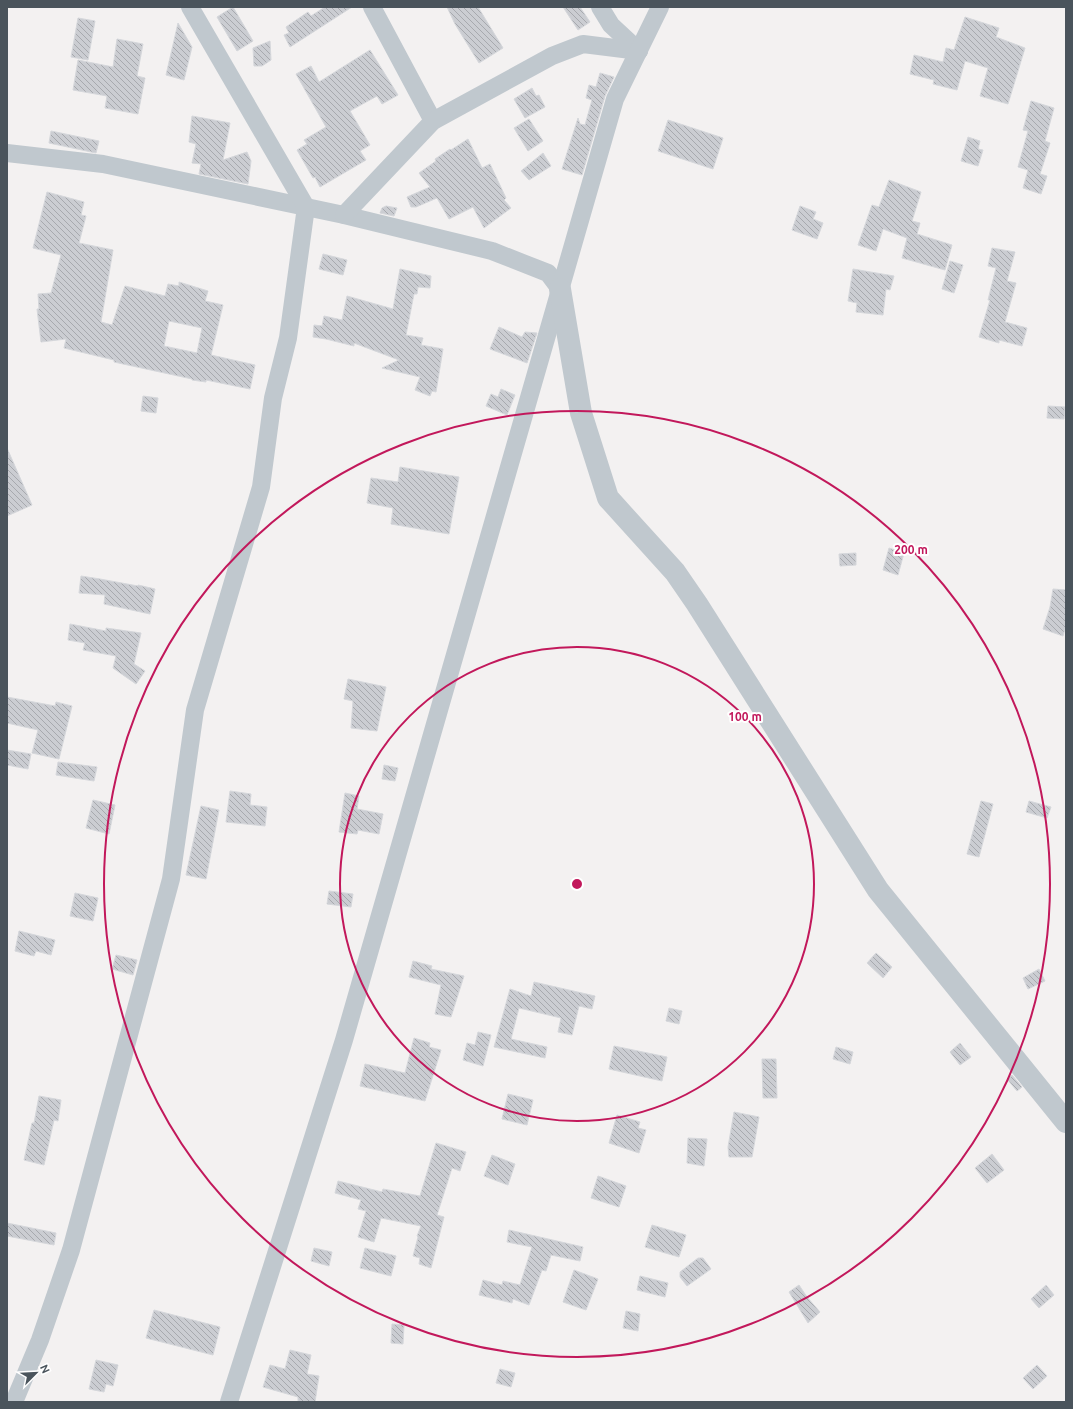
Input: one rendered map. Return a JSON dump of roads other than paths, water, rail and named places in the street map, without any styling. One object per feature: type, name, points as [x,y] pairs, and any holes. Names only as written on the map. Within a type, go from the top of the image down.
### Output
[{"type":"street","points":[[14,1402],[40,1340],[71,1250],[170,879],[195,710],[261,487],[273,398],[288,338],[306,207],[190,7]]},
{"type":"street","points":[[372,7],[432,121]]},
{"type":"street","points":[[600,7],[611,25],[639,50]]},
{"type":"street","points":[[229,1402],[344,1040],[615,99],[660,7]]},
{"type":"street","points":[[344,215],[432,121],[552,56],[583,44],[639,50]]},
{"type":"street","points":[[7,154],[103,164],[344,215],[492,251],[548,273],[560,290],[581,413],[608,498],[675,572],[697,604],[878,890],[1066,1122]]}]
